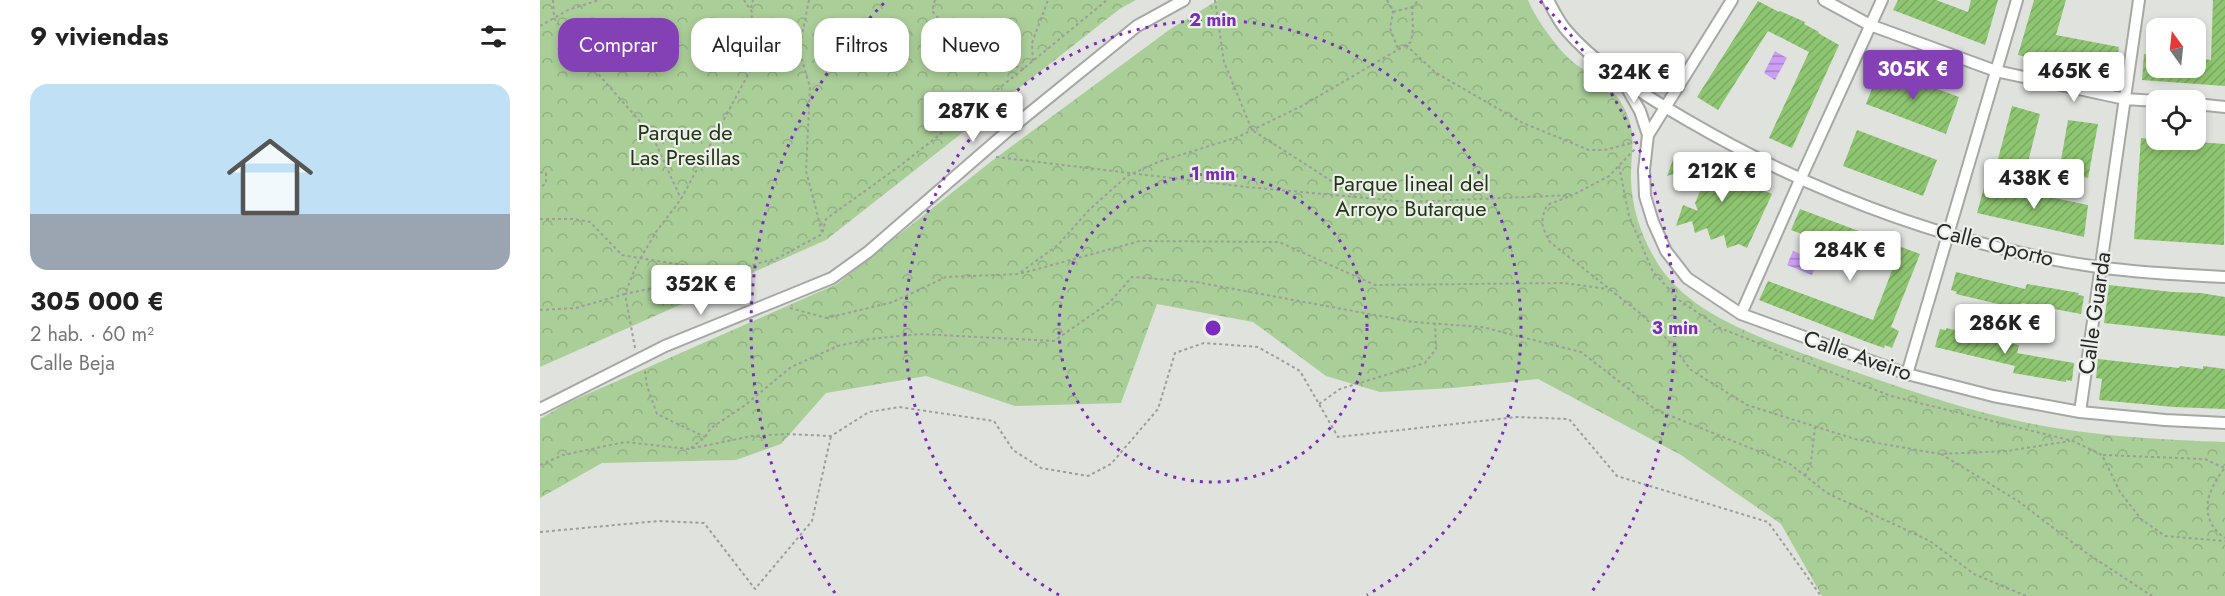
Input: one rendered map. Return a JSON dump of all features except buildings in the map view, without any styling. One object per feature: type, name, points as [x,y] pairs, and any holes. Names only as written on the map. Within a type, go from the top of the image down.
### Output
[{"type":"street","points":[[540,409],[665,346],[832,278],[868,252],[981,154],[1137,26],[1184,0]]},
{"type":"street","name":"Calle Oporto","points":[[1548,0],[1565,29],[1578,43],[1620,77],[1664,107],[1731,146],[1800,180],[1863,207],[1947,235],[2016,252],[2100,267],[2225,277]]},
{"type":"street","name":"Calle Aveiro","points":[[1732,0],[1648,135],[1644,170],[1645,196],[1653,222],[1666,251],[1687,278],[1741,314],[1906,374],[1993,396],[2080,412],[2225,423]]},
{"type":"street","points":[[1824,0],[1870,25],[1996,72],[2125,99],[2146,100]]},
{"type":"street","points":[[1741,314],[1882,0]]},
{"type":"street","points":[[1906,374],[2017,0]]},
{"type":"street","name":"Calle Guarda","points":[[2080,412],[2139,0]]},
{"type":"street","name":"Calle Oporto","points":[[1620,77],[1640,111],[1648,135]]},
{"type":"street","points":[[2206,105],[2225,106]]},
{"type":"path","points":[[553,0],[554,18],[571,43],[652,135],[681,199]]},
{"type":"path","points":[[540,26],[568,10],[599,0]]},
{"type":"path","points":[[744,0],[751,8]]},
{"type":"path","points":[[705,437],[657,414],[647,386],[643,358],[636,352],[625,294],[640,259],[656,232],[681,199],[750,71],[753,0]]},
{"type":"path","points":[[808,0],[799,50],[810,87],[806,171],[822,234]]},
{"type":"path","points":[[935,0],[932,11],[961,43],[997,60],[1024,69]]},
{"type":"path","points":[[1033,61],[1032,44],[1048,0]]},
{"type":"path","points":[[540,310],[576,308],[625,294],[727,272],[778,258],[822,234],[826,219],[901,165],[1024,69],[1107,0]]},
{"type":"path","points":[[1215,0],[1224,62],[1252,130],[1358,197]]},
{"type":"path","points":[[1387,0],[1393,12],[1390,28],[1398,49]]},
{"type":"path","points":[[1393,12],[1412,7],[1419,0]]},
{"type":"path","points":[[1019,274],[1058,245],[1089,210],[1134,173],[1158,162],[1238,137],[1302,106],[1411,42],[1412,7]]},
{"type":"path","points":[[1406,45],[1436,74],[1523,123],[1589,150],[1604,150],[1636,142],[1648,135]]},
{"type":"path","points":[[1648,135],[1609,176],[1573,195],[1547,205],[1542,217],[1542,229],[1550,242],[1655,327],[1691,370],[1747,405],[1855,439],[1940,454],[2007,451],[2073,441],[2102,455],[2205,459],[2225,467],[2214,482],[2206,504],[2214,530],[2225,539]]},
{"type":"path","points":[[981,154],[1043,164],[1246,187],[1410,202],[1573,195]]},
{"type":"path","points":[[540,172],[546,172],[546,183],[540,188]]},
{"type":"path","points":[[540,219],[573,219],[590,222],[622,255],[727,272]]},
{"type":"path","points":[[771,303],[827,318],[893,302],[946,277],[1019,274],[1140,241],[1279,242],[1375,285],[1564,284],[1607,289]]},
{"type":"path","points":[[689,449],[705,437],[711,428],[744,406],[791,367],[838,346],[870,339],[920,334],[1054,341],[1110,302],[1132,278],[1196,282],[1390,318],[1482,327],[1581,352],[1656,411],[1790,464],[1827,494],[1930,541],[1974,574],[2026,596]]},
{"type":"path","points":[[1319,404],[1340,389],[1425,363],[1436,350],[1435,323]]},
{"type":"path","points":[[540,465],[563,455],[625,442],[689,449],[752,436],[786,434],[831,436],[869,412],[899,407],[994,421],[1013,450],[1041,468],[1088,476],[1111,464],[1158,409],[1174,353],[1203,343],[1258,347],[1300,371],[1338,437],[1516,417],[1569,419],[1617,476],[1768,522],[1821,596]]},
{"type":"path","points":[[1805,476],[1811,462],[1815,427]]},
{"type":"path","points":[[540,532],[659,521],[704,523],[755,589],[812,521],[831,436]]},
{"type":"path","points":[[1940,454],[2018,501],[2085,552],[2152,596]]},
{"type":"path","points":[[2102,455],[2120,492],[2141,519],[2165,536],[2225,539]]},
{"type":"green space","name":"Parque de Las Presillas","points":[[540,0],[1136,0],[1121,8],[826,240],[540,367]]},
{"type":"green space","name":"Parque lineal del Arroyo Butarque","points":[[1218,0],[1528,0],[1542,25],[1561,51],[1607,86],[1622,104],[1632,133],[1632,192],[1640,225],[1648,247],[1660,267],[1683,293],[1704,309],[1726,321],[1773,342],[1923,395],[1988,414],[2089,433],[2225,442],[2225,596],[1822,596],[1781,524],[1681,455],[1538,379],[1453,388],[1380,392],[1326,376],[1253,322],[1157,304],[1121,403],[1015,406],[926,376],[826,393],[781,444],[736,460],[602,463],[540,498],[540,419],[567,403],[837,284],[993,160],[1169,30]]},
{"type":"shaded area","points":[[1775,51],[1787,58],[1775,80],[1764,73]]},
{"type":"shaded area","points":[[1793,251],[1818,261],[1812,275],[1787,265]]}]
